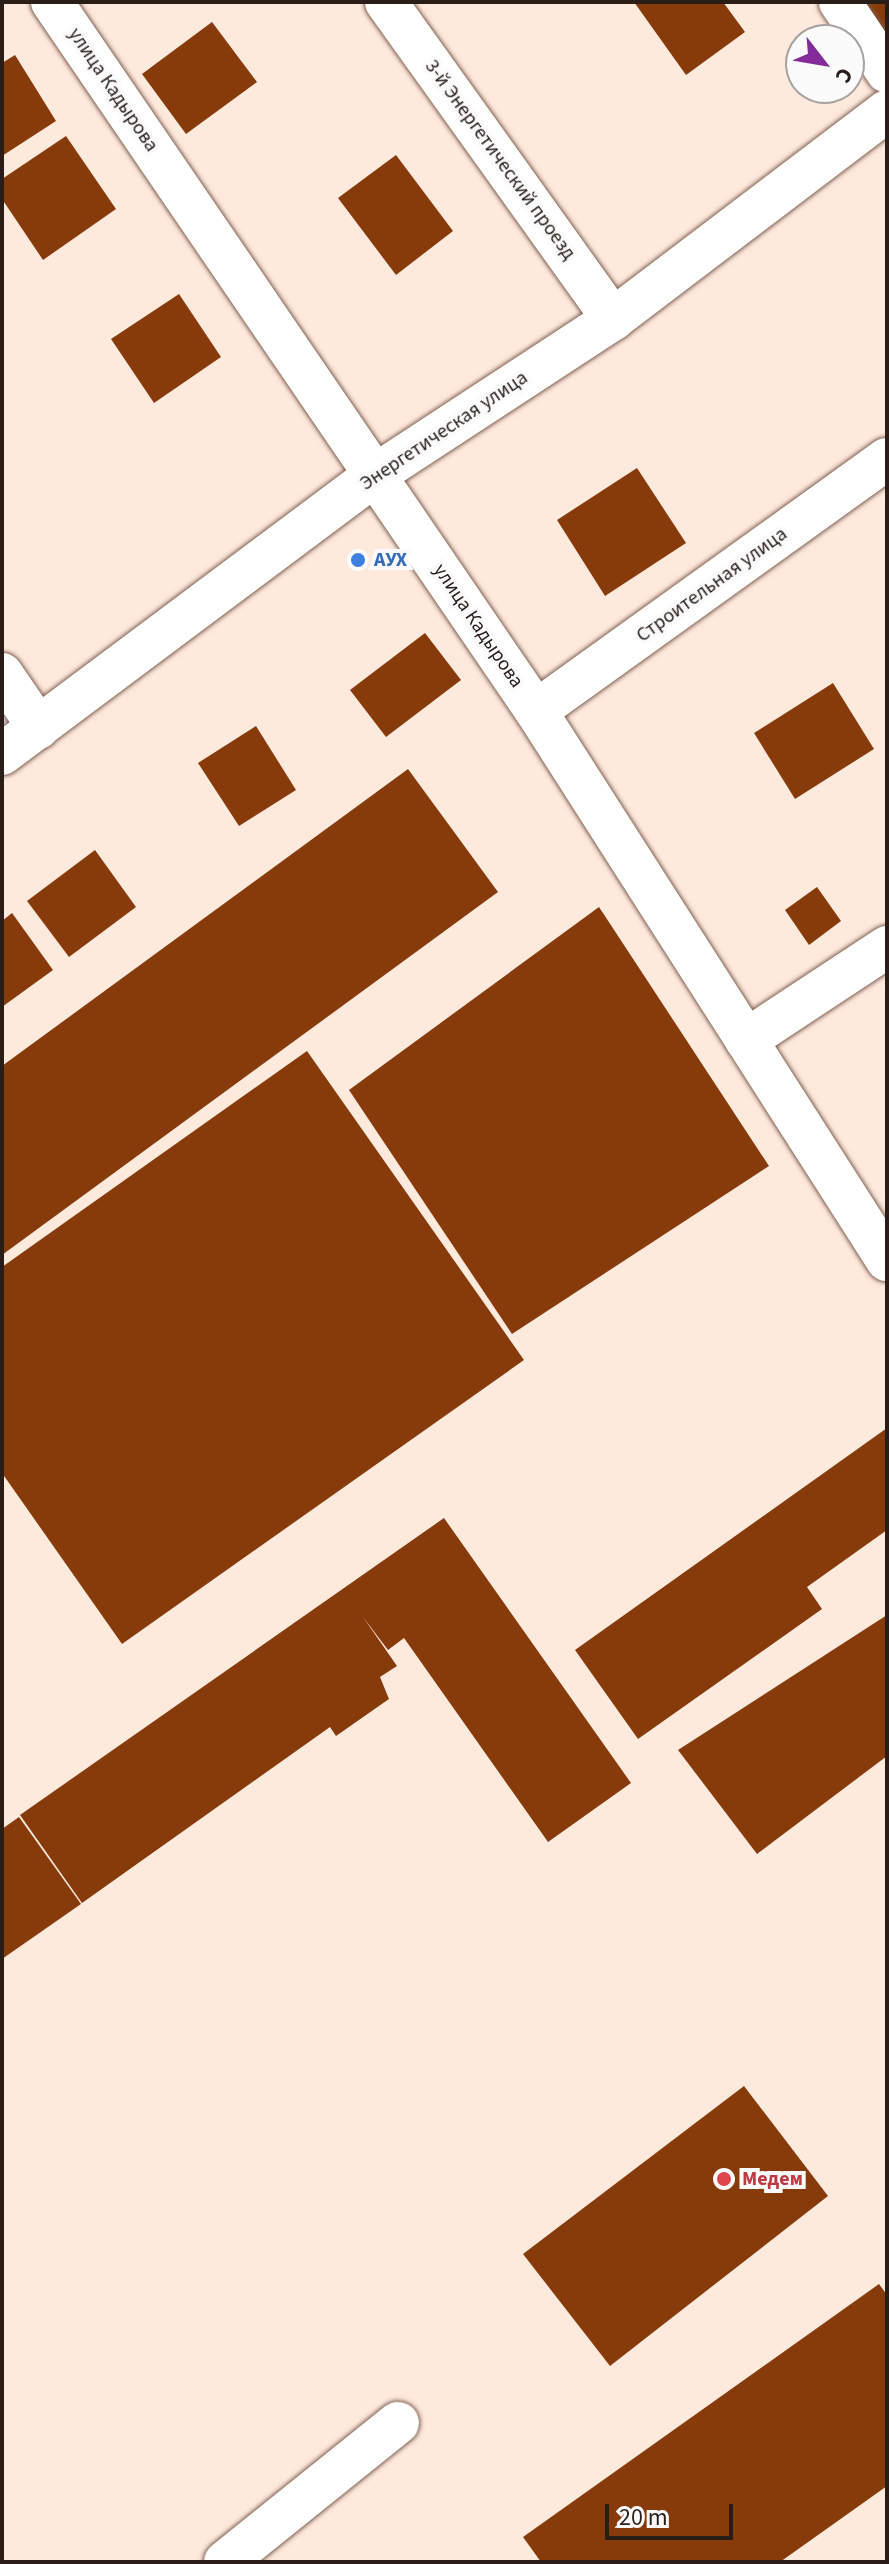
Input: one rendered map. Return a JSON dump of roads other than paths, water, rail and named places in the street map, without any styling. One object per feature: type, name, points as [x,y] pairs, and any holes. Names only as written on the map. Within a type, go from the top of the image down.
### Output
[{"type":"street","name":"улица Кадырова","points":[[52,2],[536,711],[887,1260]]},
{"type":"street","name":"3-й Энергетический проезд","points":[[386,2],[613,319]]},
{"type":"street","points":[[840,2],[887,72]]},
{"type":"street","name":"Энергетическая улица","points":[[2,754],[375,475],[613,319],[887,111]]},
{"type":"street","name":"Строительная улица","points":[[536,711],[887,459]]},
{"type":"street","points":[[2,674],[39,728]]},
{"type":"street","points":[[746,1040],[887,947]]},
{"type":"street","points":[[225,2562],[398,2423]]},
{"type":"place","name":"АУХ","points":[[358,560]]},
{"type":"place","name":"Медем","points":[[724,2179]]}]
